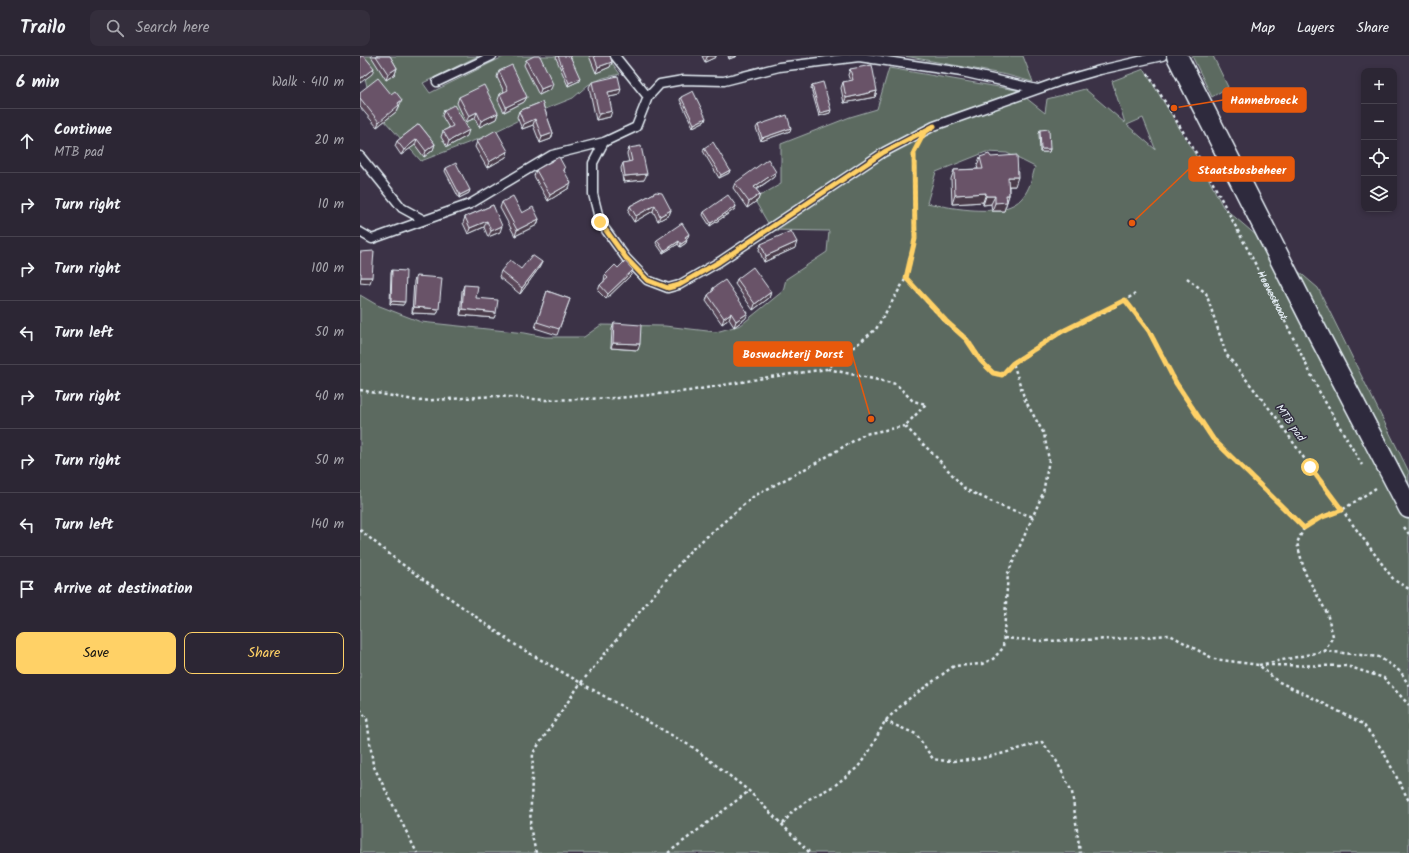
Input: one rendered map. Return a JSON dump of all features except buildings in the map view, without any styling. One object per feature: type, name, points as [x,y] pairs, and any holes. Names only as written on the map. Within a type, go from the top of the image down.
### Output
[{"type":"street","points":[[1177,56],[1314,326],[1405,515]]},
{"type":"lane","points":[[437,82],[492,56]]},
{"type":"lane","points":[[615,56],[648,97]]},
{"type":"lane","points":[[360,232],[372,239],[470,204],[552,155],[604,142],[636,127],[648,97],[660,84],[683,80],[724,81],[779,67],[859,56],[962,72],[1037,89]]},
{"type":"lane","points":[[604,142],[593,163],[593,194],[600,222],[626,258],[647,280],[668,288],[679,285],[719,262],[884,152],[934,126],[1037,89],[1100,70],[1162,56]]},
{"type":"lane","points":[[360,156],[402,208],[424,220]]},
{"type":"path","name":"Hoevestraat","points":[[1139,61],[1204,166],[1281,312],[1320,393],[1364,468]]},
{"type":"path","points":[[827,369],[876,329],[906,278],[915,239],[914,152],[924,133],[934,126]]},
{"type":"path","points":[[906,278],[946,321],[967,340],[981,361],[993,373],[1002,375],[1013,363],[1061,332],[1135,294]]},
{"type":"path","name":"MTB pad","points":[[1187,278],[1206,293],[1226,354],[1276,417],[1310,467],[1394,580],[1409,589]]},
{"type":"path","points":[[1125,300],[1149,331],[1176,383],[1213,439],[1304,528]]},
{"type":"path","points":[[783,824],[792,812],[808,799],[834,786],[858,767],[870,750],[885,720],[906,701],[954,666],[982,664],[993,659],[1003,648],[1008,573],[1034,517],[1043,493],[1050,460],[1044,434],[1025,400],[1013,363]]},
{"type":"path","points":[[360,390],[419,400],[496,396],[546,400],[618,398],[689,391],[827,369],[896,384],[913,401],[926,404],[905,426],[865,434],[816,463],[754,496],[690,551],[580,684],[533,753],[530,827],[536,853]]},
{"type":"path","points":[[905,426],[965,489],[1003,507],[1034,517]]},
{"type":"path","points":[[1372,481],[1378,492]]},
{"type":"path","points":[[1325,651],[1333,636],[1327,613],[1305,573],[1297,543],[1304,528],[1320,518],[1342,510],[1376,488]]},
{"type":"path","points":[[1405,515],[1409,534]]},
{"type":"path","points":[[360,530],[399,562],[517,646],[580,684],[694,748],[749,791],[810,853]]},
{"type":"path","points":[[1004,638],[1043,641],[1116,639],[1170,635],[1214,660],[1259,665],[1347,666],[1384,678],[1409,705]]},
{"type":"path","points":[[1259,665],[1325,651],[1379,658],[1401,672],[1409,686]]},
{"type":"path","points":[[1259,665],[1277,682],[1313,698],[1363,724],[1383,751],[1409,801]]},
{"type":"path","points":[[360,709],[367,719],[373,765],[417,853]]},
{"type":"path","points":[[885,720],[916,734],[933,759],[950,762],[977,759],[1042,742],[1056,760],[1072,792],[1080,853]]},
{"type":"path","points":[[668,853],[749,791]]},
{"type":"green space","points":[[360,56],[478,56],[423,83],[430,93],[505,56],[607,56],[620,74],[603,78],[588,85],[573,98],[523,118],[486,136],[421,161],[383,119],[368,91]]},
{"type":"green space","points":[[905,56],[1023,56],[1033,82],[1007,75]]},
{"type":"green space","points":[[1192,56],[1213,56],[1228,87],[1212,97]]},
{"type":"green space","points":[[889,68],[1016,90],[1045,113],[1047,99],[1085,89],[1125,123],[1112,81],[1144,69],[1202,166],[1223,207],[1318,288],[1409,472],[1409,853],[360,853],[360,295],[377,305],[421,322],[525,333],[545,337],[584,337],[601,325],[665,326],[716,332],[741,325],[783,291],[786,279],[827,252],[829,231],[772,230],[754,199],[781,184],[781,144],[850,117],[877,109]],"holes":[[[1143,118],[1155,148],[1155,149],[1127,125]],[[986,152],[1007,153],[1035,167],[1029,187],[1022,198],[1014,204],[991,210],[963,209],[927,203],[936,172]]]},
{"type":"place","name":"Hannebroeck","points":[[1174,108]]},
{"type":"place","name":"Staatsbosbeheer","points":[[1132,223]]},
{"type":"place","name":"Boswachterij Dorst","points":[[871,419]]},
{"type":"route","points":[[600,222],[626,258],[647,280],[668,288],[679,285],[719,262],[884,152],[934,126],[924,133],[914,152],[915,239],[906,278],[926,301],[967,340],[981,361],[993,373],[1002,375],[1013,363],[1061,332],[1087,318],[1110,309],[1125,300],[1149,331],[1176,383],[1213,439],[1304,528],[1320,518],[1342,510],[1310,467]]}]
